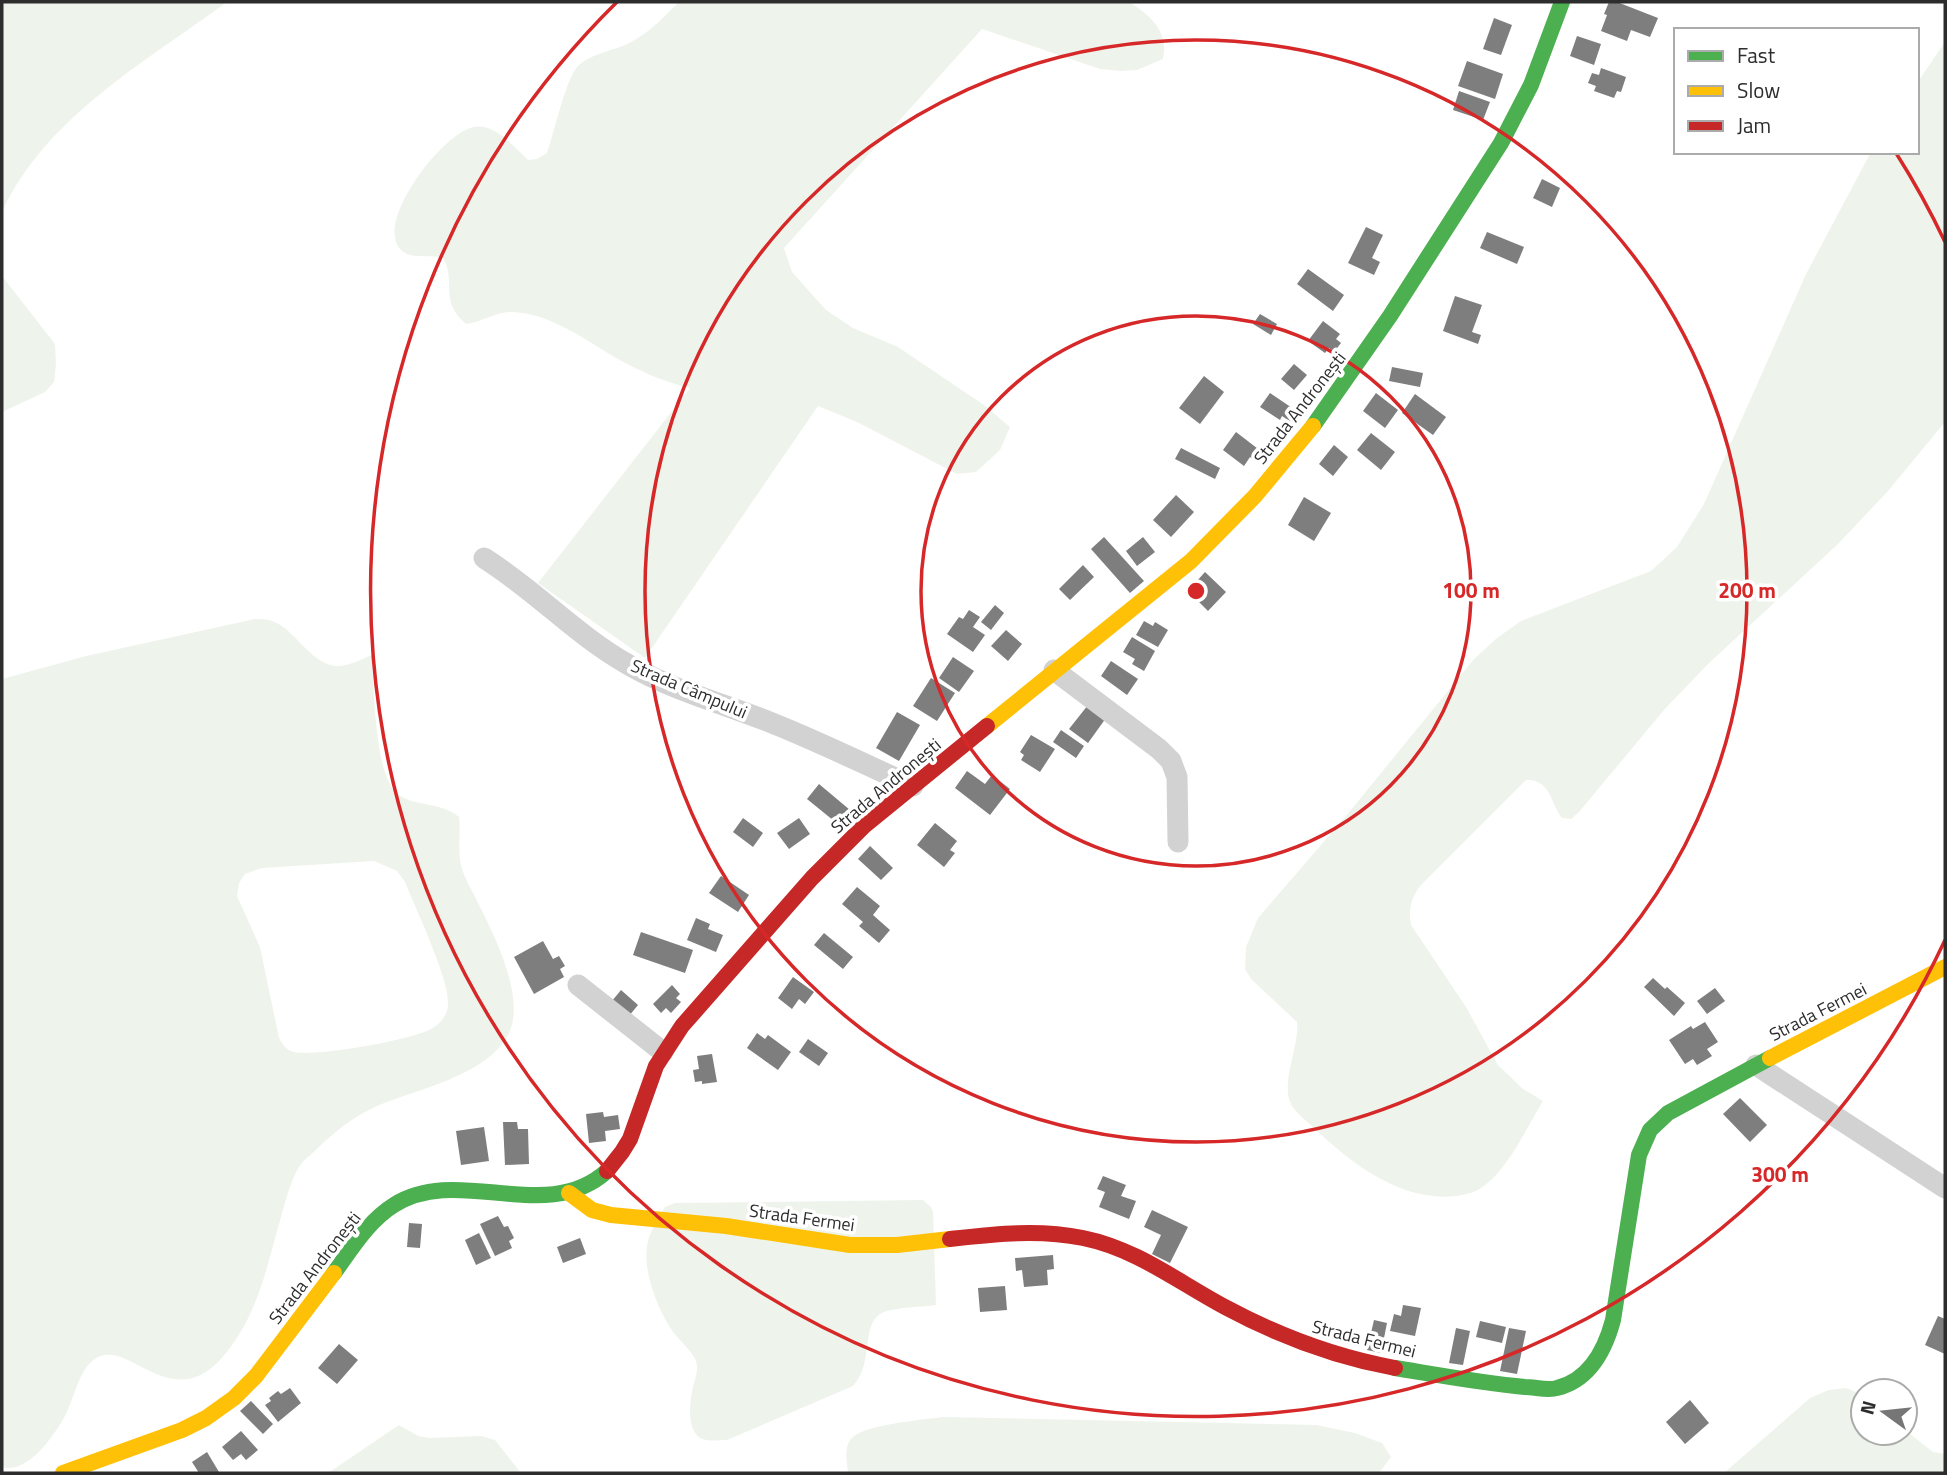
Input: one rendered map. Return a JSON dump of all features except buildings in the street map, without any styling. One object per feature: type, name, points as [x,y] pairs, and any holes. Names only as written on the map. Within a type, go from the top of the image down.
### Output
[{"type":"street","name":"Strada Andronești","points":[[63,1473],[182,1430],[206,1418],[234,1398],[256,1376],[365,1233],[381,1215],[400,1202],[441,1192],[540,1198],[569,1193],[604,1173],[622,1154],[654,1068],[663,1052],[682,1026],[812,878],[864,826],[1191,561],[1227,528],[1266,485],[1352,376],[1501,143],[1527,94],[1562,2]]},
{"type":"street","name":"Strada Câmpului","points":[[484,558],[517,579],[597,645],[630,666],[685,691],[797,733],[913,786]]},
{"type":"street","points":[[1054,670],[1159,748],[1171,761],[1177,777],[1178,842]]},
{"type":"street","name":"Strada Fermei","points":[[569,1193],[592,1210],[611,1215],[726,1226],[850,1245],[897,1245],[1013,1232],[1050,1233],[1084,1238],[1158,1266],[1261,1326],[1338,1356],[1503,1385],[1555,1388],[1575,1381],[1593,1365],[1607,1343],[1639,1156],[1650,1129],[1668,1112],[1945,967]]},
{"type":"street","points":[[578,985],[663,1052]]},
{"type":"street","points":[[1756,1065],[1945,1188]]},
{"type":"shaded area","points":[[2,2],[227,2],[131,70],[71,120],[44,148],[21,178],[2,212]]},
{"type":"shaded area","points":[[679,2],[1129,2],[1151,18],[1160,32],[1164,49],[1163,59],[1137,70],[1100,69],[982,29],[784,248],[792,272],[826,310],[853,328],[898,347],[984,405],[1010,427],[1000,450],[976,472],[957,474],[857,422],[818,406],[645,658],[538,583],[690,388],[643,372],[541,317],[507,312],[466,324],[450,299],[449,275],[443,258],[405,253],[395,237],[396,220],[415,180],[446,145],[461,133],[474,127],[482,127],[504,137],[528,160],[537,159],[547,153],[565,94],[578,66],[640,37]]},
{"type":"shaded area","points":[[1945,42],[1945,422],[1888,491],[1838,544],[1708,664],[1664,710],[1579,812],[1571,819],[1562,818],[1545,788],[1540,783],[1526,780],[1420,886],[1411,904],[1411,925],[1466,1007],[1498,1065],[1523,1089],[1543,1101],[1508,1160],[1481,1188],[1456,1196],[1436,1196],[1397,1187],[1345,1155],[1292,1106],[1288,1087],[1297,1022],[1251,979],[1245,969],[1246,947],[1258,918],[1346,816],[1474,659],[1497,638],[1521,621],[1651,571],[1677,547],[1704,504],[1806,274],[1870,154],[1919,154],[1919,80]]},
{"type":"shaded area","points":[[2,276],[55,344],[56,364],[54,382],[45,392],[2,412]]},
{"type":"shaded area","points":[[255,619],[280,625],[318,659],[335,666],[354,663],[372,655],[377,730],[385,771],[391,786],[399,795],[445,809],[459,817],[462,869],[505,964],[514,1014],[511,1028],[502,1044],[488,1058],[451,1079],[366,1112],[337,1131],[303,1162],[291,1185],[261,1288],[247,1321],[226,1353],[206,1372],[186,1379],[168,1378],[119,1357],[105,1355],[87,1367],[66,1414],[40,1451],[22,1465],[12,1468],[2,1467],[2,679],[86,656]],"holes":[[[374,861],[397,871],[405,882],[443,978],[448,1004],[445,1015],[431,1029],[385,1042],[322,1052],[289,1050],[279,1038],[260,947],[237,896],[239,883],[245,874],[262,868]]]},
{"type":"shaded area","points":[[923,1200],[933,1212],[936,1305],[887,1311],[878,1316],[870,1332],[864,1365],[853,1386],[727,1440],[700,1438],[693,1428],[690,1414],[697,1371],[696,1361],[662,1313],[647,1268],[648,1241],[665,1207],[675,1203]]},
{"type":"shaded area","points":[[1849,1389],[1849,1447],[1919,1447],[1919,1441],[1933,1452],[1945,1454],[1945,1473],[1724,1473],[1810,1398],[1829,1390]]},
{"type":"shaded area","points":[[943,1417],[1316,1425],[1355,1433],[1382,1443],[1391,1457],[1379,1473],[848,1473],[847,1448],[856,1435],[879,1426]]},
{"type":"shaded area","points":[[399,1425],[418,1436],[429,1438],[481,1436],[495,1440],[521,1473],[328,1473]]},
{"type":"traffic: fast","points":[[1313,426],[1390,316],[1501,143],[1531,85],[1562,2]]},
{"type":"traffic: fast","points":[[1395,1368],[1546,1389],[1557,1388],[1579,1378],[1600,1353],[1613,1320],[1639,1155],[1650,1130],[1668,1113],[1770,1058]]},
{"type":"traffic: fast","points":[[334,1273],[376,1219],[394,1205],[419,1194],[446,1190],[557,1194],[583,1187],[607,1171]]},
{"type":"traffic: slow","points":[[987,726],[1191,561],[1255,496],[1313,426]]},
{"type":"traffic: slow","points":[[1770,1058],[1945,967]]},
{"type":"traffic: slow","points":[[569,1193],[592,1210],[611,1215],[726,1226],[850,1245],[897,1245],[950,1239]]},
{"type":"traffic: slow","points":[[63,1473],[182,1430],[206,1418],[234,1398],[256,1376],[334,1273]]},
{"type":"traffic: jam","points":[[607,1171],[630,1139],[656,1066],[682,1026],[812,878],[864,826],[987,726]]},
{"type":"traffic: jam","points":[[950,1239],[1033,1233],[1066,1235],[1103,1243],[1157,1267],[1225,1307],[1287,1336],[1329,1352],[1395,1368]]}]
